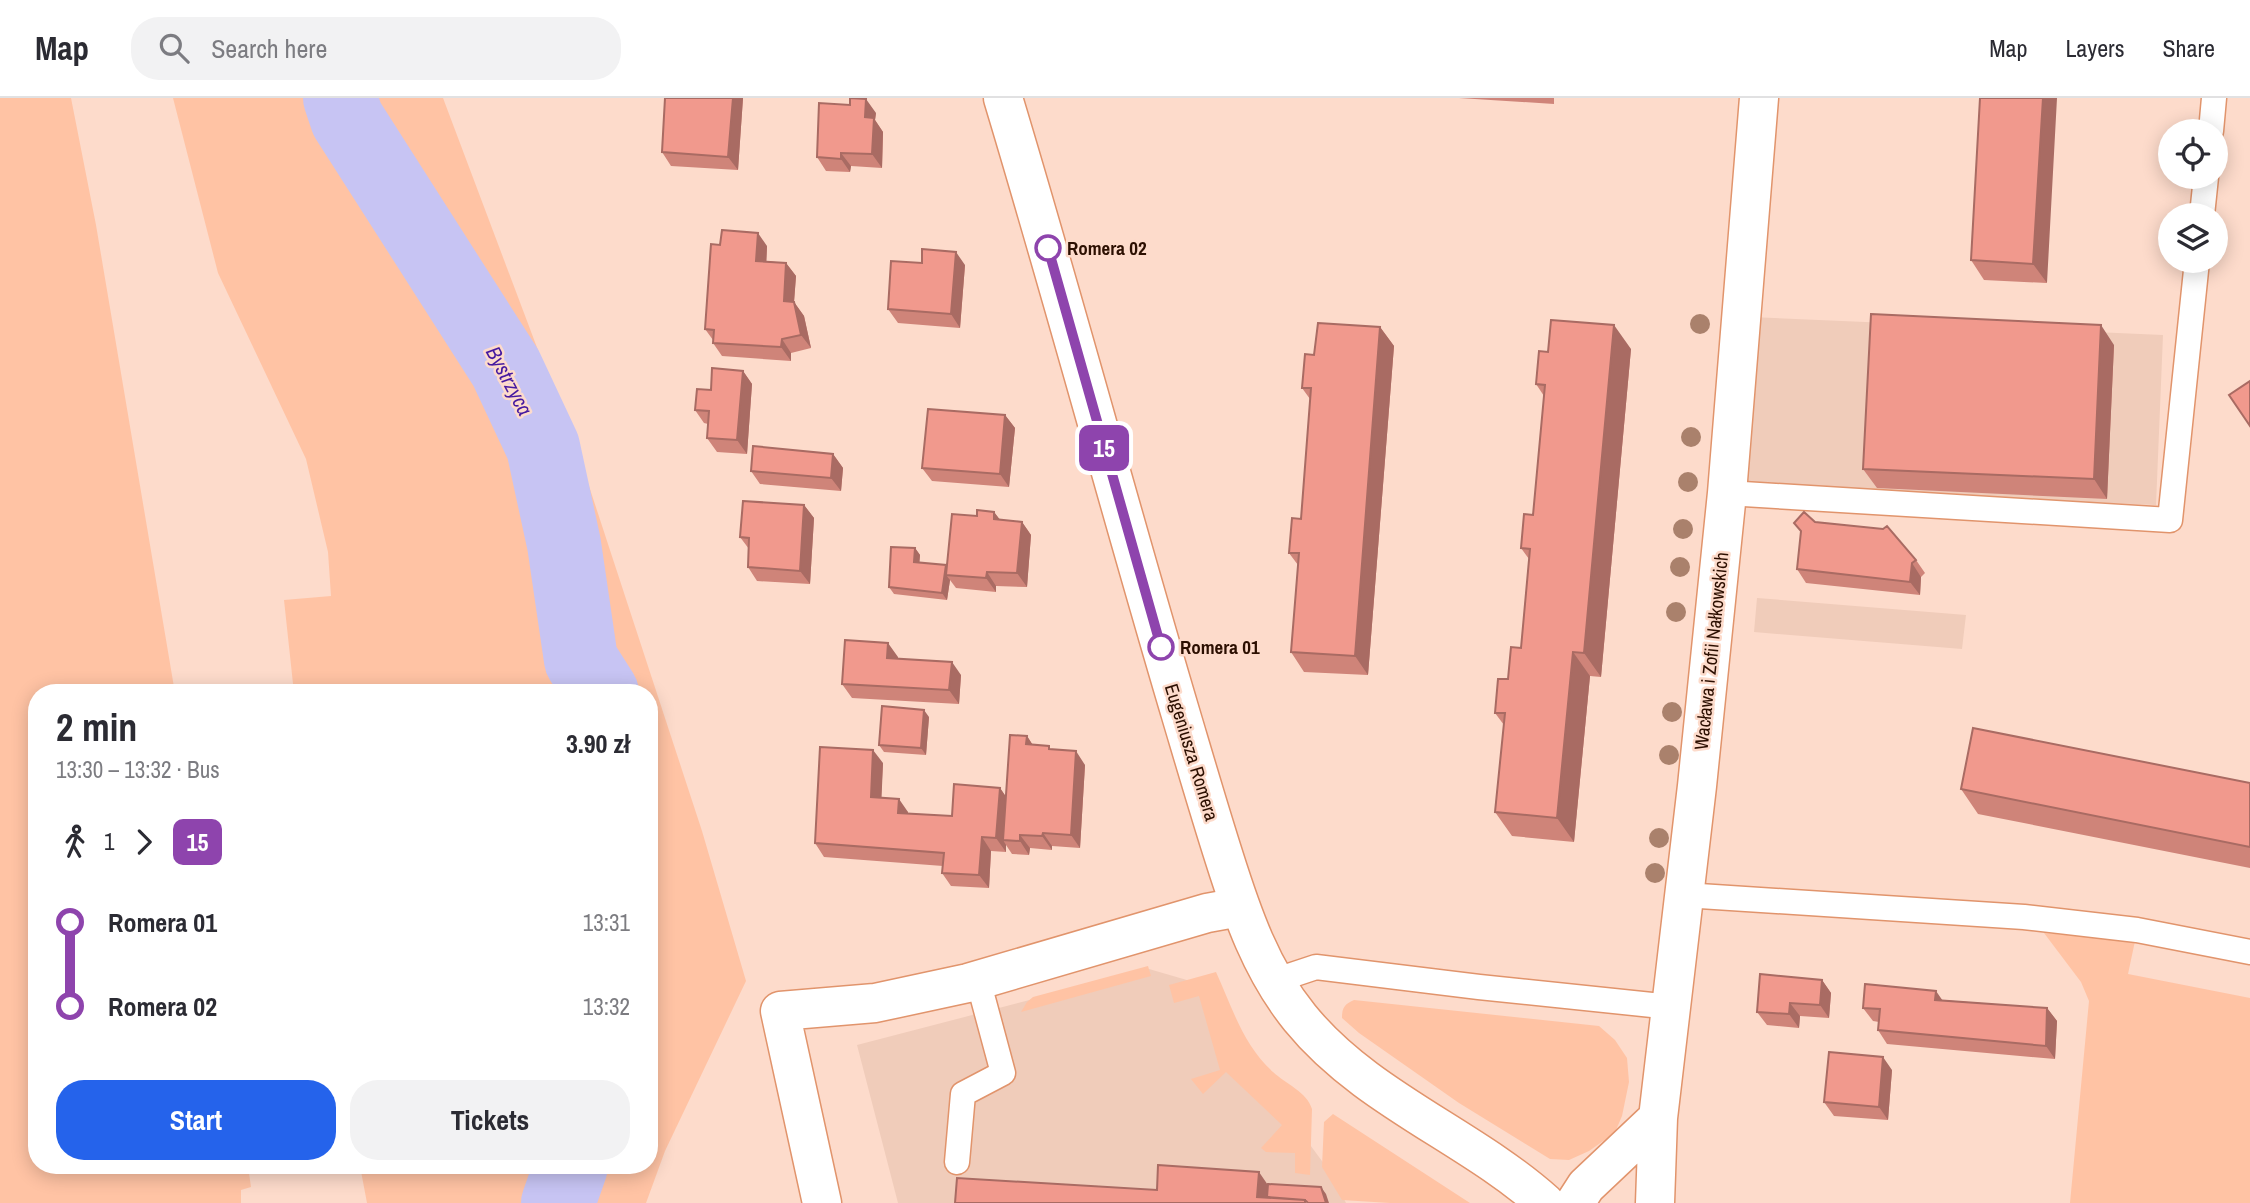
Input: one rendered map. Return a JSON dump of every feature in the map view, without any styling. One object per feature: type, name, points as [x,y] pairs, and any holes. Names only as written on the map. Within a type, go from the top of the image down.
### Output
[{"type":"street","name":"Eugeniusza Romera","points":[[1003,98],[1169,674],[1240,907],[1260,955],[1274,981],[1302,1021],[1351,1069],[1503,1170],[1545,1203]]},
{"type":"street","name":"Wacława i Zofii Nałkowskich","points":[[1655,1203],[1658,1118],[1727,493],[1759,98]]},
{"type":"street","points":[[822,1203],[780,1011],[875,1003],[978,981],[1207,913],[1240,907]]},
{"type":"street","points":[[1575,1203],[1586,1186],[1658,1118]]},
{"type":"lane","points":[[2212,119],[2214,98]]},
{"type":"lane","points":[[1727,493],[2170,520],[2196,273]]},
{"type":"lane","points":[[1684,895],[2024,917],[2137,930],[2250,952]]},
{"type":"lane","points":[[1274,981],[1316,967],[1671,1007]]},
{"type":"lane","points":[[957,1162],[963,1094],[1003,1073],[978,981]]},
{"type":"shaded area","points":[[0,98],[71,98],[96,225],[173,684],[28,684],[28,1174],[249,1174],[251,1187],[241,1190],[241,1203],[0,1203]]},
{"type":"shaded area","points":[[173,98],[443,98],[588,483],[654,684],[293,684],[284,600],[331,596],[328,552],[306,459],[218,273]]},
{"type":"shaded area","points":[[1751,317],[2163,335],[2156,505],[1744,487]]},
{"type":"shaded area","points":[[1757,598],[1966,615],[1962,649],[1754,632]]},
{"type":"shaded area","points":[[658,697],[702,831],[746,981],[658,1170]]},
{"type":"shaded area","points":[[2044,933],[2135,941],[2128,974],[2250,998],[2250,1203],[2070,1203],[2089,1001],[2081,982]]},
{"type":"shaded area","points":[[1148,966],[1151,976],[1021,1012],[1033,997]]},
{"type":"shaded area","points":[[1149,969],[1204,985],[1291,1119],[1333,1176],[1346,1203],[898,1203],[857,1045]]},
{"type":"shaded area","points":[[1216,972],[1239,1025],[1254,1050],[1273,1072],[1306,1098],[1312,1109],[1310,1175],[1295,1173],[1295,1153],[1266,1152],[1261,1148],[1282,1125],[1226,1072],[1203,1094],[1191,1079],[1220,1070],[1199,996],[1174,1003],[1169,985]]},
{"type":"shaded area","points":[[1354,1000],[1599,1026],[1615,1040],[1627,1058],[1629,1082],[1622,1116],[1616,1130],[1589,1151],[1569,1160],[1550,1159],[1459,1103],[1359,1033],[1342,1018],[1345,1006]]},
{"type":"shaded area","points":[[1333,1114],[1470,1203],[1342,1200],[1322,1167],[1324,1122]]},
{"type":"shaded area","points":[[362,1174],[657,1174],[646,1203],[367,1203]]},
{"type":"building","points":[[665,98],[733,98],[728,157],[662,152]]},
{"type":"building","points":[[850,98],[866,99],[865,117],[874,118],[872,154],[841,153],[841,159],[817,157],[819,103],[850,105]]},
{"type":"building","points":[[1980,98],[2043,98],[2033,264],[1971,260]]},
{"type":"building","points":[[722,230],[758,233],[756,261],[786,263],[784,301],[794,302],[801,335],[782,339],[781,347],[713,343],[714,330],[705,329],[711,244],[720,245]]},
{"type":"building","points":[[922,249],[956,252],[951,314],[888,309],[891,261],[922,263]]},
{"type":"building","points":[[1871,314],[2101,325],[2094,479],[1863,469]]},
{"type":"building","points":[[1551,320],[1614,325],[1584,653],[1573,652],[1557,818],[1495,812],[1505,713],[1495,713],[1498,679],[1508,679],[1511,647],[1521,648],[1530,549],[1521,548],[1524,514],[1533,515],[1545,385],[1536,384],[1539,351],[1548,352]]},
{"type":"building","points":[[1318,323],[1380,327],[1355,656],[1291,652],[1299,553],[1289,553],[1292,518],[1301,519],[1311,388],[1302,388],[1305,354],[1314,355]]},
{"type":"building","points":[[712,368],[743,371],[737,440],[707,438],[709,411],[695,410],[697,389],[711,390]]},
{"type":"building","points":[[2250,381],[2250,426],[2229,395]]},
{"type":"building","points":[[928,409],[1005,415],[1000,474],[922,468]]},
{"type":"building","points":[[753,446],[833,454],[831,478],[751,471]]},
{"type":"building","points":[[743,501],[804,505],[800,571],[748,567],[749,538],[740,537]]},
{"type":"building","points":[[977,510],[994,512],[994,519],[1022,522],[1017,573],[987,572],[986,578],[946,575],[952,514],[977,516]]},
{"type":"building","points":[[1804,512],[1815,522],[1883,529],[1887,526],[1916,560],[1912,563],[1910,582],[1797,569],[1801,531],[1794,523]]},
{"type":"building","points":[[891,547],[915,548],[914,562],[946,565],[942,593],[889,587]]},
{"type":"building","points":[[845,640],[888,643],[887,658],[952,662],[949,690],[842,684]]},
{"type":"building","points":[[882,706],[924,710],[921,748],[879,745]]},
{"type":"building","points":[[1973,728],[2250,783],[2250,847],[1961,789]]},
{"type":"building","points":[[1010,735],[1027,736],[1026,744],[1076,751],[1071,835],[1043,833],[1042,836],[1020,835],[1020,841],[1003,840]]},
{"type":"building","points":[[820,747],[873,750],[871,797],[899,799],[898,813],[952,816],[954,784],[1000,788],[996,838],[982,837],[979,875],[942,873],[944,853],[815,843]]},
{"type":"building","points":[[1760,974],[1822,980],[1820,1005],[1790,1003],[1789,1014],[1757,1012]]},
{"type":"building","points":[[1865,984],[1936,991],[1935,1000],[2047,1008],[2046,1046],[1878,1030],[1880,1009],[1863,1008]]},
{"type":"building","points":[[1829,1052],[1883,1057],[1879,1107],[1824,1102]]},
{"type":"building","points":[[1158,1165],[1259,1172],[1257,1197],[1305,1200],[1305,1203],[955,1203],[957,1178],[1157,1190]]},
{"type":"building","points":[[1268,1184],[1321,1187],[1326,1203],[1267,1197]]},
{"type":"waterway","name":"Bystrzyca","points":[[340,98],[347,119],[506,368],[543,447],[564,544],[581,660],[596,684]]},
{"type":"waterway","name":"Bystrzyca","points":[[558,1203],[568,1174]]},
{"type":"bus line","name":"15","points":[[1048,248],[1161,647]]},
{"type":"place","name":"Romera 02","points":[[1048,248]]},
{"type":"place","name":"Romera 01","points":[[1161,647]]}]
